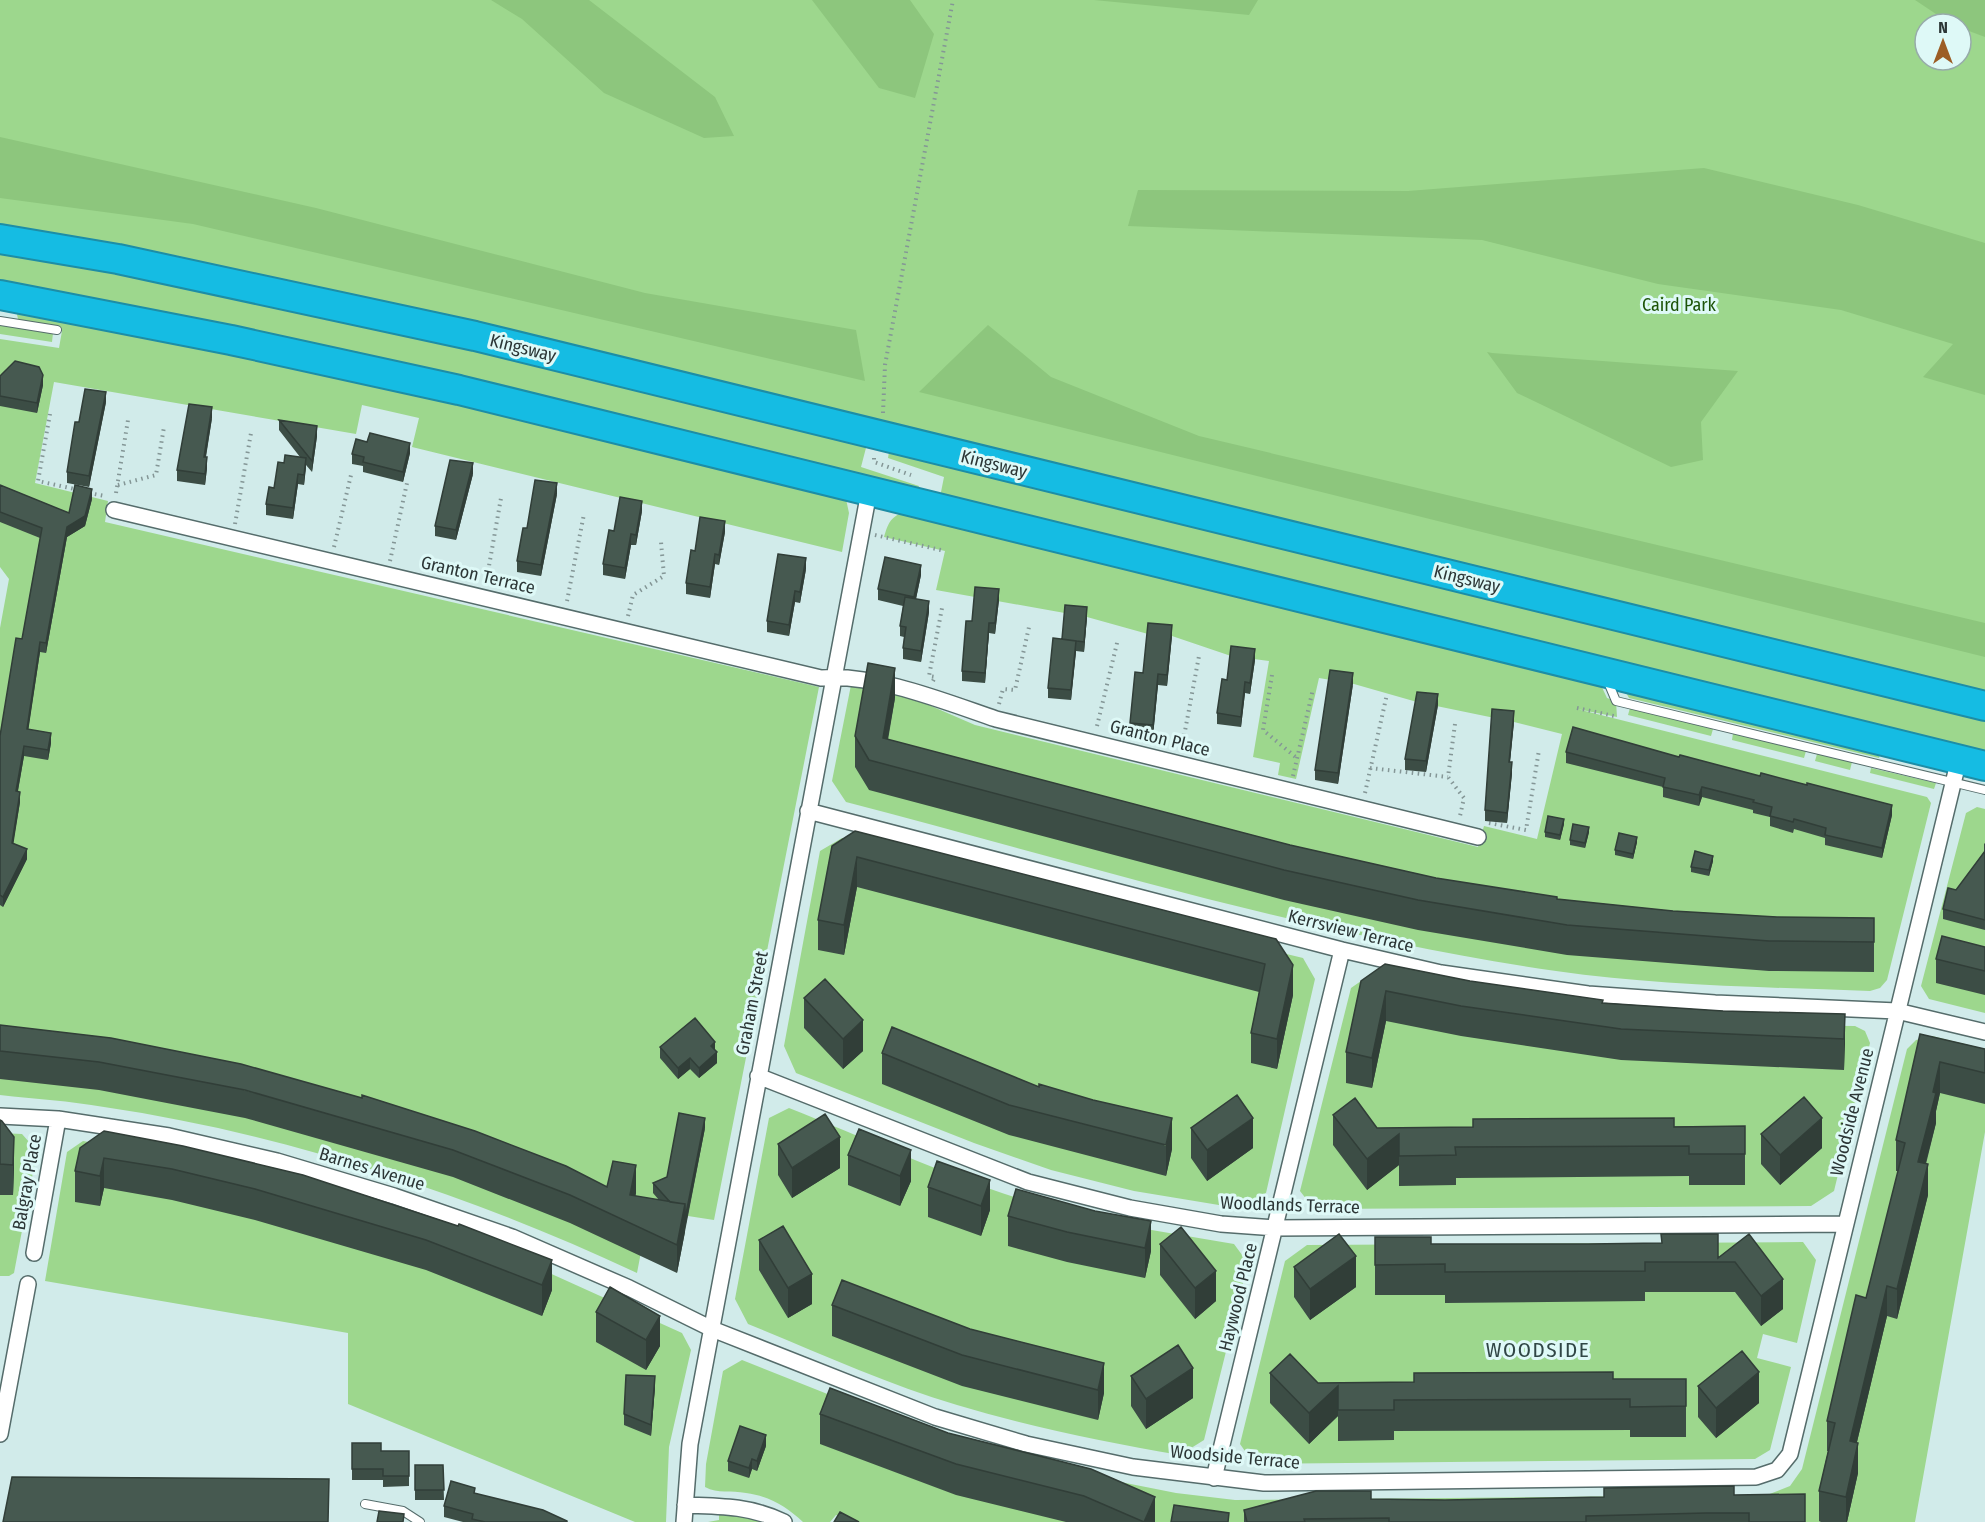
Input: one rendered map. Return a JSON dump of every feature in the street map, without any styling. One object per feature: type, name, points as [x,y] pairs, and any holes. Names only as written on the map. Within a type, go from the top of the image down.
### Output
[{"type":"highway","name":"Kingsway","points":[[0,239],[118,259],[475,336],[1985,706]]},
{"type":"highway","points":[[0,295],[231,340],[459,390],[1605,673],[1898,757],[1966,769]]},
{"type":"street","name":"Graham Street","points":[[684,1522],[690,1444],[868,492]]},
{"type":"street","name":"Granton Terrace","points":[[114,510],[564,615],[821,678],[833,676]]},
{"type":"street","name":"Granton Place","points":[[833,676],[846,676],[927,696],[996,719],[1478,837]]},
{"type":"street","name":"Woodside Avenue","points":[[1777,1470],[1790,1454],[1897,1011],[1966,769]]},
{"type":"street","name":"Kerrsview Terrace","points":[[808,811],[1342,950],[1441,973],[1588,994],[1715,1003],[1897,1011],[1985,1032]]},
{"type":"street","name":"Haywood Place","points":[[1214,1478],[1342,950]]},
{"type":"street","name":"Woodlands Terrace","points":[[758,1076],[1028,1182],[1130,1208],[1221,1224],[1275,1227],[1845,1224]]},
{"type":"street","name":"Barnes Avenue","points":[[0,1116],[58,1119],[169,1136],[266,1158],[394,1196],[512,1237],[628,1288],[711,1329]]},
{"type":"street","name":"Balgray Place","points":[[34,1253],[58,1119]]},
{"type":"street","points":[[0,1434],[28,1284]]},
{"type":"street","name":"Woodside Terrace","points":[[711,1329],[935,1417],[1026,1444],[1133,1467],[1214,1478],[1264,1483],[1756,1477],[1777,1470]]},
{"type":"street","points":[[685,1505],[740,1506],[764,1512],[784,1522]]},
{"type":"lane","points":[[0,321],[57,330]]},
{"type":"lane","points":[[1966,769],[1985,790]]},
{"type":"lane","points":[[365,1504],[403,1511],[420,1522]]},
{"type":"path","points":[[879,436],[886,398],[885,365],[953,0]]},
{"type":"path","points":[[50,414],[38,481],[115,499],[128,420]]},
{"type":"path","points":[[118,485],[156,475],[164,427]]},
{"type":"path","points":[[233,538],[251,433]]},
{"type":"path","points":[[330,561],[351,475]]},
{"type":"path","points":[[388,574],[407,483]]},
{"type":"path","points":[[484,597],[501,498]]},
{"type":"path","points":[[564,615],[584,514]]},
{"type":"path","points":[[861,532],[945,551]]},
{"type":"path","points":[[625,630],[633,595],[664,576],[661,542]]},
{"type":"path","points":[[927,696],[935,677],[928,676],[942,609]]},
{"type":"path","points":[[996,719],[1003,689],[1015,690],[1029,627]]},
{"type":"path","points":[[1094,742],[1118,639]]},
{"type":"path","points":[[1179,763],[1199,656]]},
{"type":"path","points":[[1272,675],[1263,730],[1298,759]]},
{"type":"path","points":[[1290,791],[1313,689]]},
{"type":"path","points":[[1361,808],[1387,694]]},
{"type":"path","points":[[1455,724],[1448,777],[1464,798],[1456,832]]},
{"type":"path","points":[[1456,832],[1472,820],[1527,830],[1539,750]]},
{"type":"path","points":[[1370,768],[1448,777]]},
{"type":"green space","name":"Caird Park","points":[[0,0],[1985,0],[1985,696],[0,227]]},
{"type":"green space","points":[[491,0],[589,0],[715,97],[734,136],[704,138],[604,93],[522,19]]},
{"type":"green space","points":[[812,0],[910,0],[934,34],[915,98],[879,88]]},
{"type":"green space","points":[[1094,0],[1258,0],[1249,15]]},
{"type":"green space","points":[[1915,0],[1985,0],[1985,37],[1973,32],[1973,12],[1933,12]]},
{"type":"green space","points":[[0,137],[316,208],[645,293],[856,330],[865,381],[193,224],[0,198]]},
{"type":"green space","points":[[1704,168],[1858,205],[1985,243],[1985,395],[1923,377],[1953,344],[1841,310],[1658,284],[1482,240],[1128,226],[1138,190],[1408,191]]},
{"type":"green space","points":[[0,250],[327,316],[543,365],[867,444],[861,467],[919,486],[917,492],[0,286]]},
{"type":"green space","points":[[16,310],[231,352],[457,403],[846,499],[849,513],[842,552],[412,447],[419,418],[362,405],[356,434],[54,382],[35,483],[108,501],[105,522],[819,687],[714,1220],[649,1210],[637,1273],[509,1218],[443,1193],[309,1151],[241,1133],[173,1119],[78,1103],[0,1095],[0,628],[9,579],[0,567],[0,339],[59,348],[62,331],[18,319]]},
{"type":"green space","points":[[0,325],[53,333],[52,342],[0,334]]},
{"type":"green space","points":[[988,325],[1051,377],[1199,436],[1985,623],[1985,657],[919,392]]},
{"type":"green space","points":[[1487,352],[1738,371],[1701,422],[1703,460],[1671,467],[1517,393]]},
{"type":"green space","points":[[889,452],[1985,718],[1985,754],[940,497],[944,477],[888,458]]},
{"type":"green space","points":[[904,512],[1599,681],[1607,698],[1616,701],[1617,717],[1577,709],[1927,797],[1931,803],[1887,980],[1880,988],[1870,991],[1713,985],[1595,976],[1466,956],[1377,939],[1199,897],[846,802],[832,781],[851,685],[915,699],[975,725],[1478,847],[1484,826],[1537,839],[1562,734],[1417,702],[1354,684],[1319,678],[1296,779],[1278,775],[1280,763],[1253,757],[1269,661],[1231,656],[1172,636],[1148,634],[1087,617],[936,590],[945,551],[884,537],[890,522]]},
{"type":"green space","points":[[1624,689],[1881,752],[1879,758],[1629,698]]},
{"type":"green space","points":[[1630,708],[1713,729],[1711,736],[1628,715]]},
{"type":"green space","points":[[1733,733],[1806,751],[1804,758],[1732,740]]},
{"type":"green space","points":[[1817,754],[1852,762],[1850,770],[1815,761]]},
{"type":"green space","points":[[1871,768],[1936,783],[1934,789],[1870,773]]},
{"type":"green space","points":[[1977,807],[1985,809],[1985,1013],[1929,999],[1921,986],[1966,813]]},
{"type":"green space","points":[[842,838],[1061,900],[1303,958],[1315,979],[1266,1193],[1237,1208],[1134,1191],[1051,1170],[974,1143],[796,1073],[784,1046],[820,851]]},
{"type":"green space","points":[[1371,974],[1734,1025],[1855,1026],[1865,1031],[1870,1043],[1834,1191],[1811,1206],[1314,1209],[1300,1191],[1351,988]]},
{"type":"green space","points":[[1932,1036],[1985,1049],[1985,1132],[1915,1522],[854,1522],[836,1515],[830,1522],[803,1522],[784,1507],[754,1494],[705,1487],[706,1464],[723,1371],[742,1360],[830,1395],[1030,1464],[1176,1493],[1235,1500],[1767,1495],[1790,1486],[1802,1469],[1907,1049],[1916,1040]]},
{"type":"green space","points":[[789,1108],[957,1177],[1025,1200],[1102,1220],[1234,1244],[1248,1263],[1204,1440],[1180,1455],[1040,1427],[957,1405],[904,1387],[748,1324],[735,1299],[769,1118]]},
{"type":"green space","points":[[0,1133],[22,1134],[37,1151],[14,1273],[9,1276],[0,1276]]},
{"type":"green space","points":[[83,1141],[193,1161],[514,1257],[682,1333],[691,1350],[669,1447],[666,1522],[635,1522],[348,1404],[348,1333],[45,1281],[67,1152]]},
{"type":"green space","points":[[1803,1242],[1816,1260],[1797,1343],[1763,1334],[1757,1358],[1791,1367],[1770,1450],[1755,1459],[1254,1464],[1240,1444],[1285,1261],[1307,1245]]},
{"type":"green space","points":[[719,1515],[744,1515],[767,1522],[708,1522],[719,1520]]},
{"type":"building","points":[[15,361],[39,367],[43,375],[37,403],[0,396],[0,376]]},
{"type":"building","points":[[85,389],[106,392],[89,476],[67,472],[75,422],[79,422]]},
{"type":"building","points":[[189,404],[212,407],[204,457],[207,457],[205,474],[177,470]]},
{"type":"building","points":[[279,420],[317,426],[312,461]]},
{"type":"building","points":[[370,433],[410,443],[403,472],[363,462],[364,457],[352,454],[356,439],[367,442]]},
{"type":"building","points":[[285,455],[306,458],[304,475],[298,474],[293,508],[266,504],[269,487],[274,488],[278,462],[284,463]]},
{"type":"building","points":[[450,460],[473,463],[456,530],[435,526]]},
{"type":"building","points":[[535,480],[557,483],[541,565],[517,561],[523,528],[527,528]]},
{"type":"building","points":[[0,485],[69,513],[75,485],[92,489],[85,516],[67,527],[46,643],[40,642],[27,729],[51,733],[48,750],[24,746],[16,791],[20,792],[12,843],[27,849],[3,897],[0,895],[0,736],[16,638],[22,639],[42,528],[0,512]]},
{"type":"building","points":[[620,497],[642,501],[636,535],[631,534],[625,568],[603,564],[609,530],[614,531]]},
{"type":"building","points":[[700,517],[725,521],[719,555],[715,554],[710,587],[686,583],[691,550],[695,551]]},
{"type":"building","points":[[778,554],[806,558],[800,592],[795,591],[789,625],[767,621]]},
{"type":"building","points":[[885,557],[921,565],[914,597],[878,589]]},
{"type":"building","points":[[975,587],[999,589],[995,623],[989,623],[985,673],[962,671],[966,621],[972,621]]},
{"type":"building","points":[[905,597],[929,601],[921,651],[903,648],[906,627],[900,626]]},
{"type":"building","points":[[1065,605],[1087,607],[1084,642],[1062,639]]},
{"type":"building","points":[[1148,623],[1172,625],[1167,675],[1158,674],[1153,725],[1130,723],[1135,672],[1143,673]]},
{"type":"building","points":[[1053,638],[1076,641],[1071,690],[1048,688]]},
{"type":"building","points":[[1231,646],[1255,649],[1250,683],[1245,682],[1241,717],[1217,713],[1222,679],[1227,680]]},
{"type":"building","points":[[868,663],[895,668],[883,738],[1290,845],[1436,878],[1557,897],[1557,899],[1673,911],[1777,917],[1874,918],[1874,942],[1769,941],[1567,925],[1418,900],[1284,870],[869,760],[855,736]]},
{"type":"building","points":[[1330,670],[1353,673],[1338,773],[1315,770]]},
{"type":"building","points":[[1417,692],[1438,694],[1426,761],[1405,759]]},
{"type":"building","points":[[1492,709],[1514,711],[1507,813],[1485,810]]},
{"type":"building","points":[[1573,727],[1679,757],[1680,755],[1760,776],[1761,773],[1807,785],[1807,783],[1892,805],[1882,848],[1825,835],[1826,828],[1794,819],[1793,822],[1770,816],[1772,807],[1753,802],[1754,800],[1702,787],[1699,795],[1663,787],[1665,778],[1566,752]]},
{"type":"building","points":[[1548,816],[1564,819],[1560,835],[1545,832]]},
{"type":"building","points":[[1573,824],[1589,827],[1585,843],[1570,840]]},
{"type":"building","points":[[855,831],[1276,939],[1293,965],[1277,1039],[1251,1033],[1265,964],[857,857],[844,925],[818,920],[832,846]]},
{"type":"building","points":[[1619,833],[1637,837],[1633,854],[1615,850]]},
{"type":"building","points":[[1695,851],[1713,856],[1709,870],[1691,867]]},
{"type":"building","points":[[1985,851],[1985,920],[1943,909],[1948,888],[1956,890]]},
{"type":"building","points":[[1942,936],[1985,947],[1985,971],[1936,959]]},
{"type":"building","points":[[1385,964],[1470,981],[1603,1000],[1602,1003],[1723,1011],[1845,1014],[1844,1039],[1621,1029],[1461,1006],[1386,991],[1372,1058],[1346,1052],[1361,981]]},
{"type":"building","points":[[825,979],[863,1020],[843,1039],[804,998]]},
{"type":"building","points":[[695,1018],[715,1042],[711,1046],[717,1052],[699,1068],[690,1058],[678,1068],[660,1047]]},
{"type":"building","points":[[0,1025],[111,1038],[241,1064],[362,1098],[362,1095],[475,1131],[566,1166],[607,1187],[613,1161],[636,1165],[630,1195],[685,1204],[677,1245],[570,1195],[453,1150],[245,1090],[99,1062],[0,1051]]},
{"type":"building","points":[[892,1027],[1039,1087],[1039,1084],[1093,1100],[1172,1118],[1166,1145],[1009,1105],[882,1053]]},
{"type":"building","points":[[1920,1034],[1985,1049],[1985,1073],[1940,1062],[1933,1092],[1936,1093],[1918,1162],[1928,1164],[1897,1289],[1887,1286],[1850,1441],[1858,1443],[1846,1497],[1819,1491],[1835,1423],[1827,1421],[1856,1295],[1866,1298],[1905,1143],[1896,1140]]},
{"type":"building","points":[[1237,1095],[1253,1118],[1207,1150],[1191,1128]]},
{"type":"building","points":[[1804,1097],[1822,1118],[1780,1155],[1761,1134]]},
{"type":"building","points":[[1355,1098],[1377,1128],[1473,1127],[1473,1119],[1674,1118],[1674,1127],[1745,1126],[1745,1154],[1689,1154],[1689,1146],[1455,1147],[1456,1155],[1399,1156],[1399,1134],[1367,1159],[1333,1115]]},
{"type":"building","points":[[679,1113],[705,1118],[685,1219],[685,1204],[670,1202],[653,1183],[667,1177]]},
{"type":"building","points":[[825,1114],[840,1137],[792,1168],[778,1144]]},
{"type":"building","points":[[0,1120],[14,1137],[13,1165],[0,1164]]},
{"type":"building","points":[[859,1129],[911,1150],[900,1176],[848,1155]]},
{"type":"building","points":[[104,1131],[183,1146],[303,1175],[458,1226],[459,1224],[552,1260],[542,1285],[426,1240],[255,1189],[172,1169],[104,1158],[100,1176],[75,1171],[80,1148]]},
{"type":"building","points":[[937,1161],[990,1180],[981,1206],[928,1187]]},
{"type":"building","points":[[1016,1189],[1095,1211],[1151,1221],[1145,1248],[1067,1232],[1008,1216]]},
{"type":"building","points":[[783,1226],[812,1274],[788,1288],[759,1240]]},
{"type":"building","points":[[1181,1227],[1216,1271],[1195,1288],[1160,1244]]},
{"type":"building","points":[[1339,1234],[1356,1256],[1310,1289],[1294,1267]]},
{"type":"building","points":[[1661,1234],[1718,1234],[1718,1258],[1749,1234],[1783,1279],[1761,1296],[1735,1262],[1645,1262],[1645,1271],[1445,1272],[1445,1264],[1375,1265],[1375,1237],[1431,1237],[1431,1244],[1588,1244],[1662,1243]]},
{"type":"building","points":[[842,1280],[970,1329],[1104,1363],[1098,1390],[962,1355],[832,1305]]},
{"type":"building","points":[[610,1287],[660,1316],[646,1340],[596,1312]]},
{"type":"building","points":[[1178,1345],[1193,1368],[1146,1399],[1131,1376]]},
{"type":"building","points":[[1742,1351],[1759,1372],[1716,1408],[1698,1386]]},
{"type":"building","points":[[1290,1354],[1318,1383],[1414,1382],[1414,1373],[1613,1372],[1613,1379],[1686,1379],[1686,1406],[1630,1407],[1630,1399],[1394,1400],[1394,1410],[1338,1410],[1338,1386],[1309,1413],[1270,1373]]},
{"type":"building","points":[[626,1375],[655,1376],[651,1425],[624,1414]]},
{"type":"building","points":[[830,1388],[948,1433],[1091,1469],[1155,1497],[1144,1522],[1084,1496],[956,1464],[820,1414]]},
{"type":"building","points":[[740,1426],[766,1435],[757,1461],[752,1459],[749,1468],[728,1461]]},
{"type":"building","points":[[352,1443],[381,1443],[381,1451],[409,1451],[409,1476],[383,1476],[383,1469],[352,1469]]},
{"type":"building","points":[[415,1465],[443,1465],[444,1490],[415,1490]]},
{"type":"building","points":[[12,1477],[329,1479],[328,1522],[3,1522]]},
{"type":"building","points":[[451,1481],[475,1488],[474,1493],[543,1510],[567,1522],[485,1522],[472,1519],[473,1514],[444,1506]]},
{"type":"building","points":[[1734,1486],[1734,1495],[1805,1494],[1805,1522],[1749,1522],[1749,1513],[1706,1513],[1586,1516],[1586,1522],[1389,1522],[1389,1518],[1247,1522],[1244,1510],[1316,1491],[1371,1491],[1371,1499],[1445,1500],[1604,1497],[1604,1488]]},
{"type":"building","points":[[1174,1505],[1229,1513],[1228,1522],[1171,1522]]},
{"type":"building","points":[[379,1511],[404,1514],[403,1522],[377,1522]]},
{"type":"building","points":[[840,1512],[859,1522],[834,1522]]},
{"type":"district","name":"WOODSIDE","points":[[1538,1350]]}]
